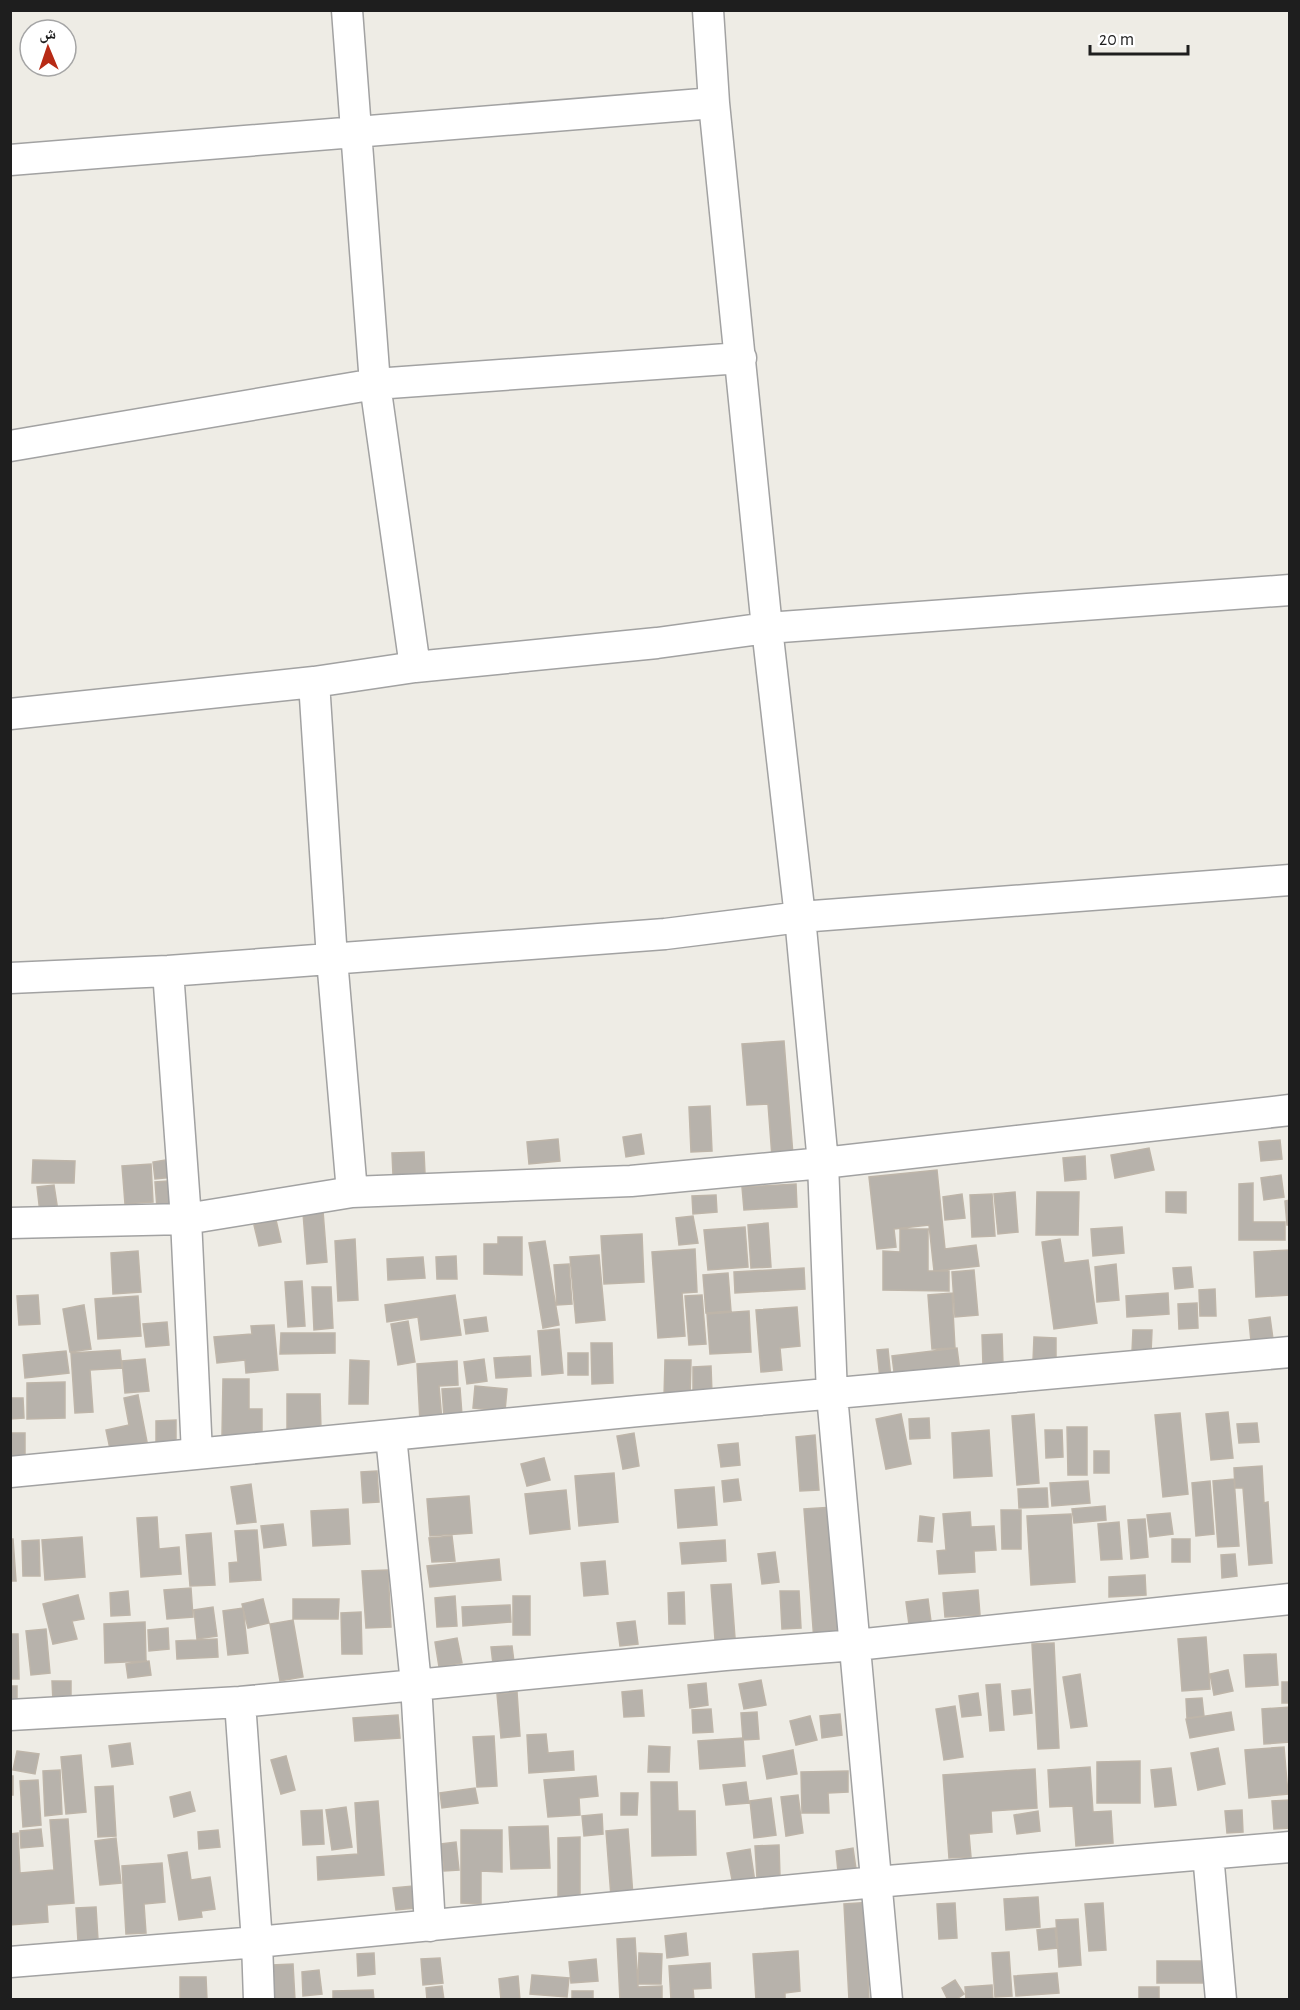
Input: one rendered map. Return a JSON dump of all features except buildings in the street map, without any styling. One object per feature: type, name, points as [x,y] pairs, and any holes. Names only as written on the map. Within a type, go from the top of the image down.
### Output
[{"type":"street","points":[[347,10],[375,384],[415,667]]},
{"type":"street","points":[[708,10],[714,103],[767,628],[800,917],[823,1162],[832,1395],[887,2000]]},
{"type":"street","points":[[10,160],[714,103]]},
{"type":"street","points":[[10,446],[375,384],[741,358]]},
{"type":"street","points":[[10,714],[314,682],[415,667],[657,643],[767,628],[1290,590]]},
{"type":"street","points":[[314,682],[332,959],[352,1192]]},
{"type":"street","points":[[10,978],[168,971],[665,934],[800,917],[1290,880]]},
{"type":"street","points":[[168,971],[186,1219],[197,1454]]},
{"type":"street","points":[[10,1223],[186,1219],[352,1192],[631,1181],[1290,1110]]},
{"type":"street","points":[[10,1472],[638,1411],[1290,1352]]},
{"type":"street","points":[[391,1436],[416,1684],[430,1926]]},
{"type":"street","points":[[10,1715],[240,1702],[856,1645],[1290,1599]]},
{"type":"street","points":[[240,1702],[259,2000]]},
{"type":"street","points":[[10,1962],[257,1942],[876,1882],[1290,1847]]},
{"type":"street","points":[[1208,1854],[1221,2000]]}]
